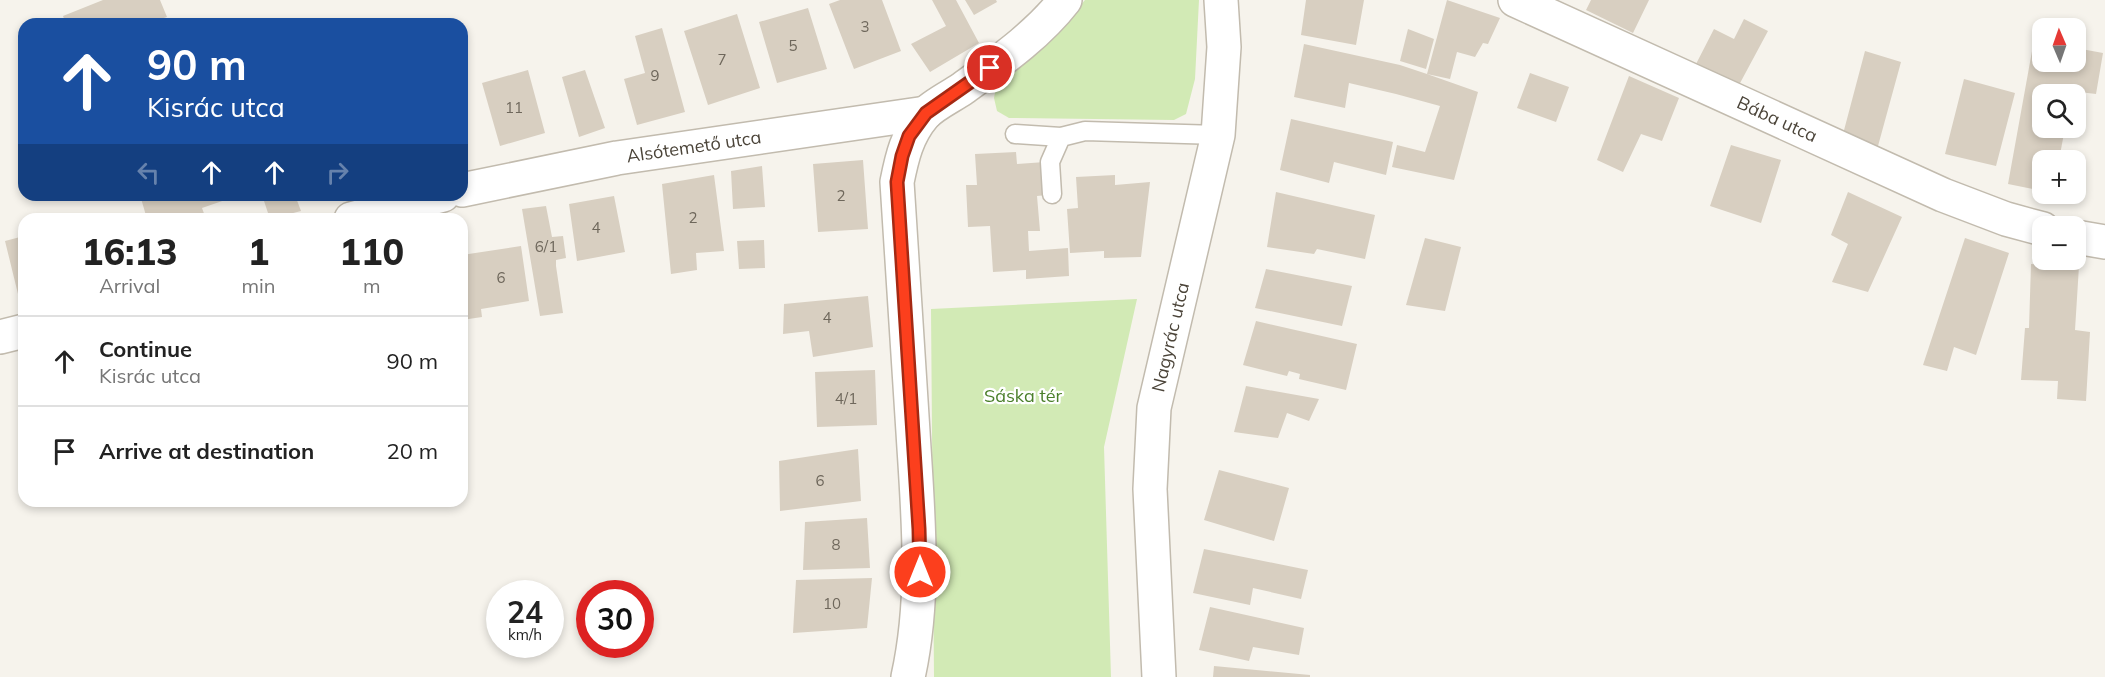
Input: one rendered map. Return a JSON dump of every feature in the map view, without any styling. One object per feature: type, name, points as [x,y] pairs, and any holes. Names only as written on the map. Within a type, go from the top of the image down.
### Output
[{"type":"street","points":[[908,677],[915,647],[920,593],[919,529],[897,182],[902,156],[909,136],[926,113],[1021,46],[1065,0]]},
{"type":"street","name":"Nagyrác utca","points":[[1159,677],[1149,489],[1154,408],[1218,135],[1224,47],[1221,0]]},
{"type":"street","name":"Bába utca","points":[[1515,0],[1943,195],[2006,219],[2032,226]]},
{"type":"street","name":"Alsótemető utca","points":[[468,189],[617,158],[926,113]]},
{"type":"street","points":[[374,213],[420,201]]},
{"type":"street","points":[[2086,239],[2105,242]]},
{"type":"street","points":[[0,337],[18,332]]},
{"type":"lane","points":[[1016,134],[1061,137],[1085,131],[1218,135]]},
{"type":"lane","points":[[1052,194],[1050,162],[1061,137]]},
{"type":"green space","points":[[1085,0],[1199,0],[1195,79],[1186,114],[1174,120],[1009,118],[997,111],[994,98],[996,87],[1045,46]]},
{"type":"green space","name":"Sáska tér","points":[[1137,299],[1104,447],[1111,677],[934,677],[931,309]]},
{"type":"building","points":[[103,0],[160,0],[167,17],[64,18],[63,16]]},
{"type":"building","points":[[840,0],[882,0],[901,51],[854,69],[829,4]]},
{"type":"building","points":[[932,0],[956,0],[979,43],[930,72],[911,44],[946,26]]},
{"type":"building","points":[[965,0],[996,0],[997,2],[974,15]]},
{"type":"building","points":[[1306,0],[1364,0],[1356,45],[1301,35]]},
{"type":"building","points":[[1447,0],[1500,18],[1488,44],[1483,43],[1475,57],[1457,52],[1450,79],[1427,74]]},
{"type":"building","points":[[1591,0],[1649,0],[1633,33],[1586,10]]},
{"type":"building","points":[[808,8],[827,69],[777,83],[759,22]]},
{"type":"building","points":[[737,14],[760,88],[708,105],[684,31]]},
{"type":"building","points":[[1744,19],[1768,31],[1739,85],[1696,64],[1714,29],[1734,39]]},
{"type":"building","points":[[662,28],[685,112],[637,125],[624,79],[645,73],[635,36]]},
{"type":"building","points":[[1408,29],[1434,39],[1426,69],[1400,61]]},
{"type":"building","points":[[1304,44],[1400,65],[1478,92],[1454,180],[1392,167],[1397,145],[1425,152],[1440,106],[1349,83],[1345,108],[1294,97]]},
{"type":"building","points":[[2086,50],[2103,53],[2096,94],[2086,93],[2086,84],[2032,84],[2032,138],[2063,138],[2061,150],[2032,150],[2032,189],[2008,184],[2032,51],[2032,72],[2086,72]]},
{"type":"building","points":[[1865,51],[1901,62],[1878,146],[1843,134]]},
{"type":"building","points":[[528,70],[545,133],[500,146],[482,83]]},
{"type":"building","points":[[585,70],[605,128],[579,137],[562,77]]},
{"type":"building","points":[[1530,73],[1569,87],[1556,122],[1517,108]]},
{"type":"building","points":[[1629,76],[1679,98],[1662,141],[1641,134],[1623,172],[1597,160]]},
{"type":"building","points":[[1964,79],[2015,93],[1996,166],[1945,154]]},
{"type":"building","points":[[1291,119],[1393,142],[1386,175],[1334,162],[1329,183],[1280,170]]},
{"type":"building","points":[[1731,145],[1781,160],[1761,223],[1710,206]]},
{"type":"building","points":[[1016,152],[1017,164],[1045,162],[1047,195],[1037,196],[1040,231],[1028,231],[1029,251],[1068,248],[1069,276],[1026,279],[1026,270],[993,272],[990,226],[968,227],[966,185],[977,185],[975,154]]},
{"type":"building","points":[[863,160],[868,229],[818,232],[813,164]]},
{"type":"building","points":[[762,166],[765,207],[733,209],[731,171]]},
{"type":"building","points":[[714,175],[724,251],[696,253],[697,270],[671,274],[662,184]]},
{"type":"building","points":[[1115,175],[1115,185],[1150,182],[1141,257],[1104,258],[1104,251],[1070,253],[1067,209],[1078,208],[1076,177]]},
{"type":"building","points":[[1276,192],[1375,215],[1365,259],[1317,249],[1314,254],[1267,247]]},
{"type":"building","points":[[1848,192],[1902,217],[1868,292],[1832,282],[1848,244],[1831,235]]},
{"type":"building","points":[[614,196],[625,252],[577,261],[569,204]]},
{"type":"building","points":[[142,201],[222,201],[202,208],[204,213],[145,213]]},
{"type":"building","points":[[264,201],[297,201],[301,211],[293,213],[268,213]]},
{"type":"building","points":[[546,206],[552,237],[563,236],[566,258],[556,260],[556,266],[563,313],[540,316],[522,209]]},
{"type":"building","points":[[18,238],[18,294],[5,241]]},
{"type":"building","points":[[1425,238],[1461,247],[1445,311],[1406,305]]},
{"type":"building","points":[[1965,238],[2009,253],[1976,355],[1954,347],[1947,371],[1923,365]]},
{"type":"building","points":[[764,240],[765,268],[739,269],[737,241]]},
{"type":"building","points":[[521,246],[529,301],[481,309],[482,317],[468,319],[468,254]]},
{"type":"building","points":[[2031,264],[2032,270],[2079,270],[2075,330],[2090,332],[2086,401],[2057,399],[2058,381],[2021,380],[2025,328],[2029,328]]},
{"type":"building","points":[[1266,269],[1352,286],[1342,326],[1255,308]]},
{"type":"building","points":[[868,296],[873,347],[813,357],[809,331],[783,334],[784,304]]},
{"type":"building","points":[[1256,321],[1357,344],[1346,390],[1299,379],[1300,374],[1289,371],[1287,376],[1243,365]]},
{"type":"building","points":[[875,370],[877,425],[817,427],[815,372]]},
{"type":"building","points":[[1246,386],[1319,399],[1309,421],[1287,413],[1278,438],[1234,432]]},
{"type":"building","points":[[858,449],[861,501],[780,511],[779,461]]},
{"type":"building","points":[[1219,470],[1289,488],[1274,541],[1204,520]]},
{"type":"building","points":[[867,518],[870,568],[803,570],[805,522]]},
{"type":"building","points":[[1204,549],[1308,570],[1301,599],[1253,588],[1250,605],[1193,593]]},
{"type":"building","points":[[872,578],[867,628],[793,633],[796,580]]},
{"type":"building","points":[[1210,607],[1304,628],[1299,655],[1253,647],[1249,661],[1199,650]]},
{"type":"building","points":[[1214,666],[1310,675],[1310,677],[1213,677]]},
{"type":"route","points":[[920,572],[897,182],[909,136],[926,113],[990,68]]}]
